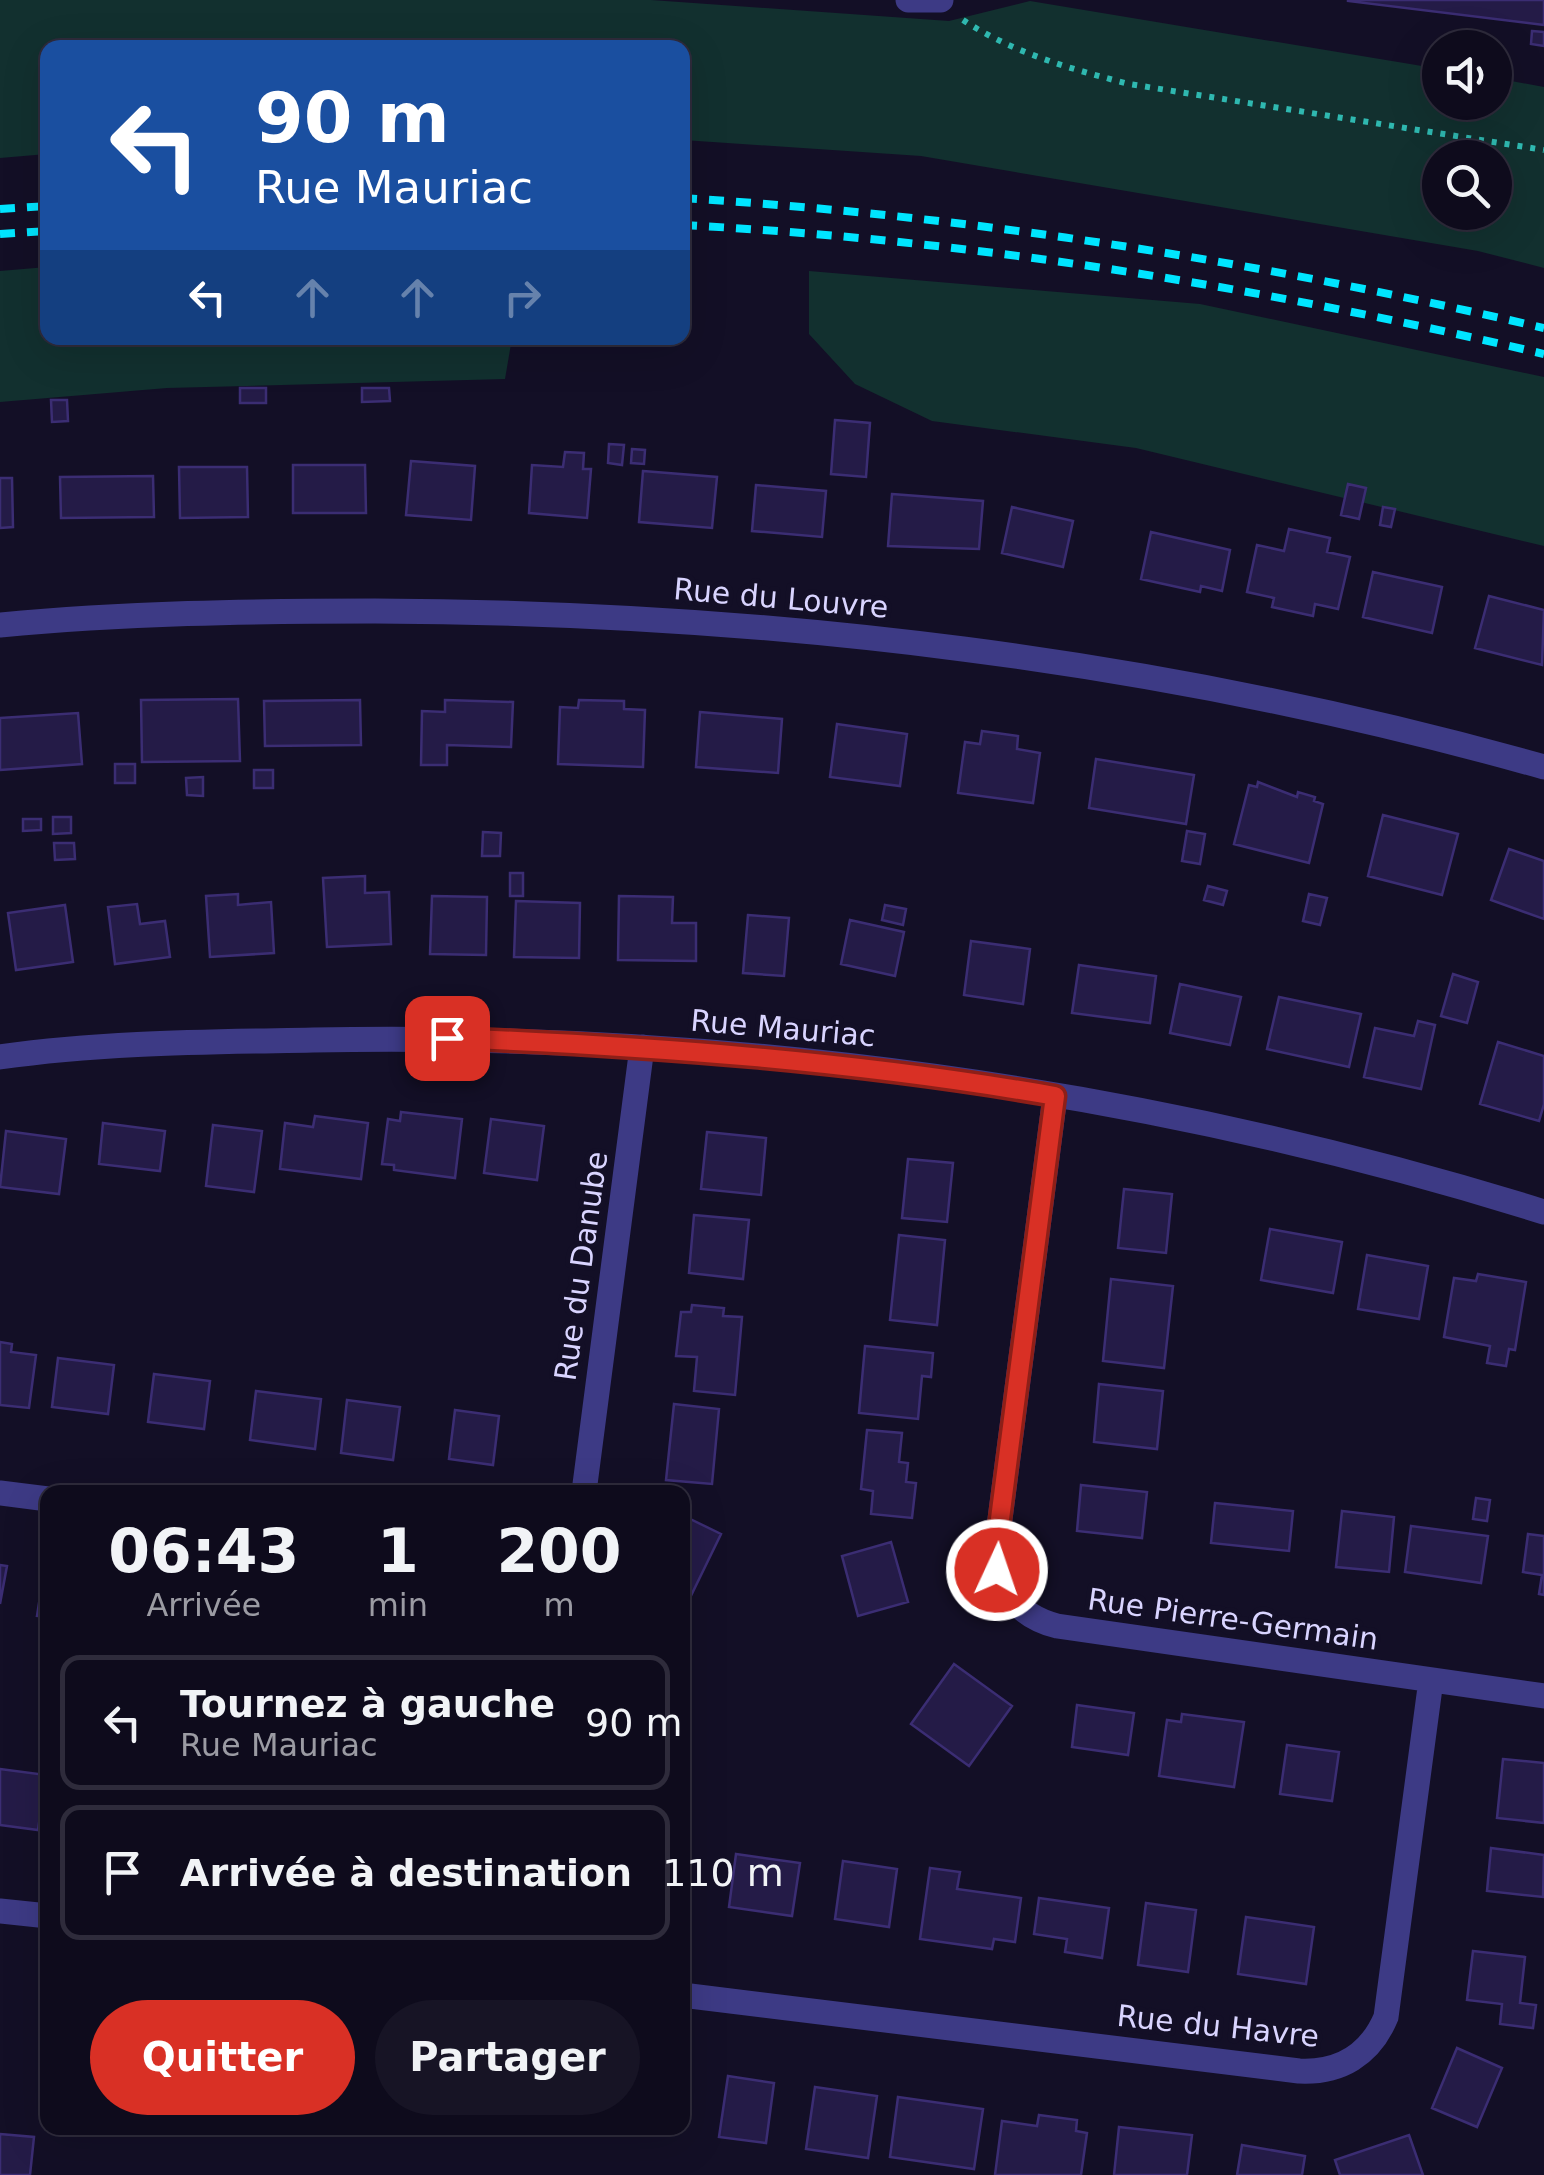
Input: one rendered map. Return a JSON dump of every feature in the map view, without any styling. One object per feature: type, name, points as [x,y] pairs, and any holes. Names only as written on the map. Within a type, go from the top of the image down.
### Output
[{"type":"street","points":[[908,0],[939,2]]},
{"type":"street","name":"Rue du Louvre","points":[[0,625],[250,612],[402,611],[733,625],[895,642],[1146,678],[1296,707],[1544,766]]},
{"type":"street","name":"Rue Mauriac","points":[[0,1058],[136,1046],[447,1038],[642,1048],[846,1066],[1055,1096],[1271,1139],[1544,1212]]},
{"type":"street","name":"Rue du Danube","points":[[585,1485],[642,1048]]},
{"type":"street","name":"Rue Pierre-Germain","points":[[1055,1096],[997,1542],[997,1570],[1007,1593],[1034,1618],[1057,1626],[1544,1696]]},
{"type":"street","points":[[0,1494],[40,1498]]},
{"type":"street","name":"Rue du Havre","points":[[690,1996],[1299,2071],[1338,2068],[1368,2048],[1386,2016],[1431,1680]]},
{"type":"street","points":[[0,1910],[40,1915]]},
{"type":"path","points":[[939,2],[991,38],[1098,76],[1544,150]]},
{"type":"green space","points":[[0,0],[651,0],[949,21],[1030,1],[1422,66],[1422,120],[1512,120],[1512,81],[1544,87],[1544,268],[1478,251],[921,156],[690,140],[690,40],[40,40],[40,155],[0,158]]},
{"type":"green space","points":[[40,268],[40,345],[511,345],[505,379],[167,388],[0,402],[0,271]]},
{"type":"green space","points":[[809,271],[1200,304],[1544,377],[1544,546],[1136,448],[932,421],[855,384],[809,334]]},
{"type":"building","points":[[1348,0],[1544,0],[1544,25],[1348,1]]},
{"type":"building","points":[[1532,31],[1544,32],[1544,46],[1531,44]]},
{"type":"building","points":[[240,388],[266,388],[266,403],[240,403]]},
{"type":"building","points":[[362,388],[389,388],[390,401],[362,402]]},
{"type":"building","points":[[51,400],[67,400],[68,421],[52,422]]},
{"type":"building","points":[[835,420],[870,423],[866,477],[831,474]]},
{"type":"building","points":[[609,444],[624,445],[622,465],[608,463]]},
{"type":"building","points":[[632,449],[645,450],[644,464],[631,463]]},
{"type":"building","points":[[565,452],[584,453],[583,469],[591,469],[587,518],[529,513],[532,465],[563,467]]},
{"type":"building","points":[[411,461],[475,466],[471,520],[406,515]]},
{"type":"building","points":[[293,465],[365,465],[366,513],[293,513]]},
{"type":"building","points":[[179,467],[247,467],[248,517],[180,518]]},
{"type":"building","points":[[643,471],[717,477],[712,528],[639,522]]},
{"type":"building","points":[[153,476],[154,517],[61,518],[60,477]]},
{"type":"building","points":[[0,478],[12,478],[13,527],[0,528]]},
{"type":"building","points":[[1348,484],[1366,488],[1359,519],[1341,515]]},
{"type":"building","points":[[756,485],[826,491],[822,537],[752,531]]},
{"type":"building","points":[[892,494],[983,501],[979,549],[888,546]]},
{"type":"building","points":[[1012,507],[1073,521],[1063,567],[1002,553]]},
{"type":"building","points":[[1383,507],[1395,509],[1391,527],[1380,525]]},
{"type":"building","points":[[1289,529],[1330,538],[1327,552],[1350,557],[1338,609],[1315,604],[1313,616],[1272,607],[1274,598],[1247,592],[1257,545],[1284,551]]},
{"type":"building","points":[[1151,532],[1230,550],[1222,591],[1201,586],[1200,592],[1141,579]]},
{"type":"building","points":[[1373,572],[1442,587],[1432,633],[1363,617]]},
{"type":"building","points":[[1489,596],[1544,610],[1542,665],[1475,648]]},
{"type":"building","points":[[238,699],[240,761],[142,762],[141,700]]},
{"type":"building","points":[[360,700],[361,745],[265,746],[264,701]]},
{"type":"building","points":[[445,700],[513,702],[511,747],[447,745],[447,765],[421,765],[422,711],[445,712]]},
{"type":"building","points":[[579,700],[624,701],[624,709],[645,710],[643,767],[558,764],[560,707],[578,708]]},
{"type":"building","points":[[700,712],[782,719],[778,773],[696,767]]},
{"type":"building","points":[[78,713],[82,764],[0,770],[0,718]]},
{"type":"building","points":[[837,724],[907,734],[900,786],[830,777]]},
{"type":"building","points":[[982,731],[1018,736],[1017,749],[1040,753],[1033,803],[958,793],[965,742],[980,744]]},
{"type":"building","points":[[1096,759],[1194,775],[1186,824],[1089,808]]},
{"type":"building","points":[[115,764],[135,764],[135,783],[115,783]]},
{"type":"building","points":[[254,770],[273,770],[273,788],[254,788]]},
{"type":"building","points":[[203,777],[203,796],[187,795],[186,778]]},
{"type":"building","points":[[1258,782],[1297,797],[1298,792],[1315,797],[1314,801],[1323,804],[1309,863],[1234,844],[1249,785],[1257,787]]},
{"type":"building","points":[[1383,815],[1458,834],[1442,895],[1368,876]]},
{"type":"building","points":[[53,817],[71,817],[71,833],[53,834]]},
{"type":"building","points":[[23,819],[41,819],[41,830],[23,831]]},
{"type":"building","points":[[1187,831],[1205,834],[1200,864],[1182,861]]},
{"type":"building","points":[[483,832],[501,833],[500,856],[482,856]]},
{"type":"building","points":[[54,843],[74,843],[75,859],[55,860]]},
{"type":"building","points":[[1509,849],[1544,861],[1544,919],[1491,900]]},
{"type":"building","points":[[510,873],[523,873],[523,896],[510,896]]},
{"type":"building","points":[[365,876],[365,893],[389,892],[391,944],[327,947],[323,878]]},
{"type":"building","points":[[1208,886],[1227,891],[1223,905],[1204,900]]},
{"type":"building","points":[[238,894],[238,905],[271,902],[274,953],[210,957],[206,896]]},
{"type":"building","points":[[1309,894],[1327,898],[1320,925],[1303,921]]},
{"type":"building","points":[[432,896],[487,897],[486,955],[430,954]]},
{"type":"building","points":[[619,896],[673,897],[672,923],[696,923],[696,961],[618,960]]},
{"type":"building","points":[[516,901],[580,903],[579,958],[514,957]]},
{"type":"building","points":[[137,904],[140,924],[165,921],[170,957],[115,964],[108,907]]},
{"type":"building","points":[[65,905],[73,962],[16,970],[8,913]]},
{"type":"building","points":[[885,905],[906,909],[903,925],[882,920]]},
{"type":"building","points":[[748,915],[789,918],[784,976],[743,973]]},
{"type":"building","points":[[850,920],[904,932],[895,976],[841,964]]},
{"type":"building","points":[[971,941],[1030,949],[1023,1004],[964,995]]},
{"type":"building","points":[[1079,965],[1156,976],[1150,1023],[1072,1013]]},
{"type":"building","points":[[1453,974],[1478,982],[1467,1023],[1441,1016]]},
{"type":"building","points":[[1180,984],[1241,997],[1230,1045],[1170,1033]]},
{"type":"building","points":[[1279,997],[1361,1014],[1349,1067],[1267,1049]]},
{"type":"building","points":[[1418,1021],[1435,1025],[1421,1089],[1364,1077],[1375,1028],[1414,1036]]},
{"type":"building","points":[[1498,1042],[1544,1056],[1544,1104],[1539,1121],[1480,1104]]},
{"type":"building","points":[[401,1112],[462,1119],[455,1178],[394,1170],[394,1165],[382,1164],[388,1119],[400,1121]]},
{"type":"building","points":[[315,1116],[368,1123],[361,1179],[280,1169],[285,1123],[313,1127]]},
{"type":"building","points":[[491,1119],[544,1126],[537,1180],[484,1173]]},
{"type":"building","points":[[103,1123],[165,1131],[160,1171],[99,1164]]},
{"type":"building","points":[[213,1125],[262,1131],[254,1192],[206,1186]]},
{"type":"building","points":[[6,1131],[66,1139],[59,1194],[0,1187]]},
{"type":"building","points":[[707,1132],[766,1138],[761,1195],[701,1189]]},
{"type":"building","points":[[908,1159],[953,1163],[947,1222],[902,1218]]},
{"type":"building","points":[[1124,1189],[1172,1194],[1166,1253],[1118,1248]]},
{"type":"building","points":[[694,1215],[749,1220],[743,1279],[689,1273]]},
{"type":"building","points":[[1270,1229],[1342,1242],[1333,1293],[1261,1280]]},
{"type":"building","points":[[899,1235],[945,1240],[937,1325],[890,1320]]},
{"type":"building","points":[[1367,1255],[1428,1266],[1419,1319],[1358,1309]]},
{"type":"building","points":[[1478,1274],[1526,1282],[1515,1350],[1509,1349],[1506,1366],[1487,1363],[1490,1346],[1444,1337],[1454,1278],[1476,1281]]},
{"type":"building","points":[[1111,1279],[1173,1286],[1164,1368],[1103,1361]]},
{"type":"building","points":[[692,1305],[724,1308],[723,1316],[742,1317],[735,1395],[694,1391],[697,1357],[676,1356],[681,1312],[691,1312]]},
{"type":"building","points":[[0,1342],[12,1344],[11,1352],[36,1355],[29,1408],[0,1405]]},
{"type":"building","points":[[865,1346],[933,1353],[931,1377],[922,1376],[918,1419],[859,1413]]},
{"type":"building","points":[[58,1358],[114,1365],[108,1414],[52,1407]]},
{"type":"building","points":[[154,1374],[210,1381],[204,1429],[148,1422]]},
{"type":"building","points":[[1099,1384],[1163,1391],[1157,1449],[1094,1442]]},
{"type":"building","points":[[256,1391],[321,1399],[315,1449],[250,1440]]},
{"type":"building","points":[[347,1400],[400,1407],[393,1460],[341,1453]]},
{"type":"building","points":[[674,1404],[719,1409],[712,1484],[666,1480]]},
{"type":"building","points":[[455,1410],[499,1416],[493,1465],[449,1459]]},
{"type":"building","points":[[867,1430],[902,1433],[899,1462],[908,1463],[906,1482],[916,1483],[912,1518],[871,1514],[873,1491],[861,1489]]},
{"type":"building","points":[[1081,1485],[1147,1492],[1142,1538],[1077,1531]]},
{"type":"building","points":[[1476,1498],[1490,1500],[1487,1521],[1473,1519]]},
{"type":"building","points":[[1215,1503],[1293,1511],[1289,1551],[1211,1543]]},
{"type":"building","points":[[1342,1511],[1394,1517],[1389,1572],[1336,1567]]},
{"type":"building","points":[[690,1519],[721,1534],[690,1598]]},
{"type":"building","points":[[1411,1526],[1488,1536],[1481,1583],[1405,1572]]},
{"type":"building","points":[[1528,1534],[1544,1536],[1544,1595],[1539,1594],[1542,1575],[1523,1572]]},
{"type":"building","points":[[891,1542],[908,1602],[858,1616],[842,1556]]},
{"type":"building","points":[[0,1565],[7,1566],[0,1604]]},
{"type":"building","points":[[954,1664],[1012,1706],[969,1766],[911,1724]]},
{"type":"building","points":[[1077,1705],[1134,1713],[1128,1755],[1072,1747]]},
{"type":"building","points":[[1182,1714],[1244,1722],[1234,1787],[1159,1776],[1167,1720],[1181,1722]]},
{"type":"building","points":[[1287,1745],[1339,1752],[1332,1801],[1280,1794]]},
{"type":"building","points":[[1503,1759],[1544,1763],[1544,1823],[1497,1818]]},
{"type":"building","points":[[0,1769],[40,1774],[38,1830],[0,1825]]},
{"type":"building","points":[[1491,1848],[1544,1855],[1543,1897],[1487,1891]]},
{"type":"building","points":[[736,1854],[800,1863],[792,1916],[729,1907]]},
{"type":"building","points":[[843,1861],[897,1869],[889,1927],[835,1919]]},
{"type":"building","points":[[930,1868],[960,1872],[957,1889],[1021,1898],[1015,1942],[994,1939],[992,1949],[920,1939]]},
{"type":"building","points":[[1039,1898],[1109,1908],[1102,1958],[1065,1952],[1067,1939],[1034,1934]]},
{"type":"building","points":[[1146,1903],[1196,1910],[1188,1972],[1138,1965]]},
{"type":"building","points":[[1246,1917],[1314,1927],[1306,1984],[1238,1974]]},
{"type":"building","points":[[1473,1951],[1525,1957],[1520,2003],[1536,2005],[1533,2028],[1500,2024],[1502,2004],[1467,2000]]},
{"type":"building","points":[[1457,2048],[1502,2068],[1477,2127],[1432,2108]]},
{"type":"building","points":[[728,2076],[774,2083],[766,2143],[719,2137]]},
{"type":"building","points":[[815,2087],[877,2096],[868,2158],[806,2149]]},
{"type":"building","points":[[898,2097],[983,2109],[974,2169],[890,2157]]},
{"type":"building","points":[[1039,2115],[1077,2120],[1076,2131],[1087,2133],[1081,2175],[995,2175],[1002,2121],[1037,2126]]},
{"type":"building","points":[[1119,2127],[1192,2135],[1187,2175],[1114,2175]]},
{"type":"building","points":[[0,2134],[34,2137],[30,2175],[0,2175]]},
{"type":"building","points":[[1409,2135],[1423,2175],[1340,2175],[1335,2160]]},
{"type":"building","points":[[1242,2145],[1305,2156],[1302,2175],[1237,2175]]},
{"type":"railway","points":[[690,199],[900,217],[1116,245],[1330,282],[1544,328]]},
{"type":"railway","points":[[0,209],[40,206]]},
{"type":"railway","points":[[690,226],[900,242],[1116,270],[1331,308],[1544,354]]},
{"type":"railway","points":[[0,234],[40,232]]},
{"type":"route","points":[[447,1038],[590,1044],[846,1066],[1055,1096],[997,1542],[997,1570]]}]
